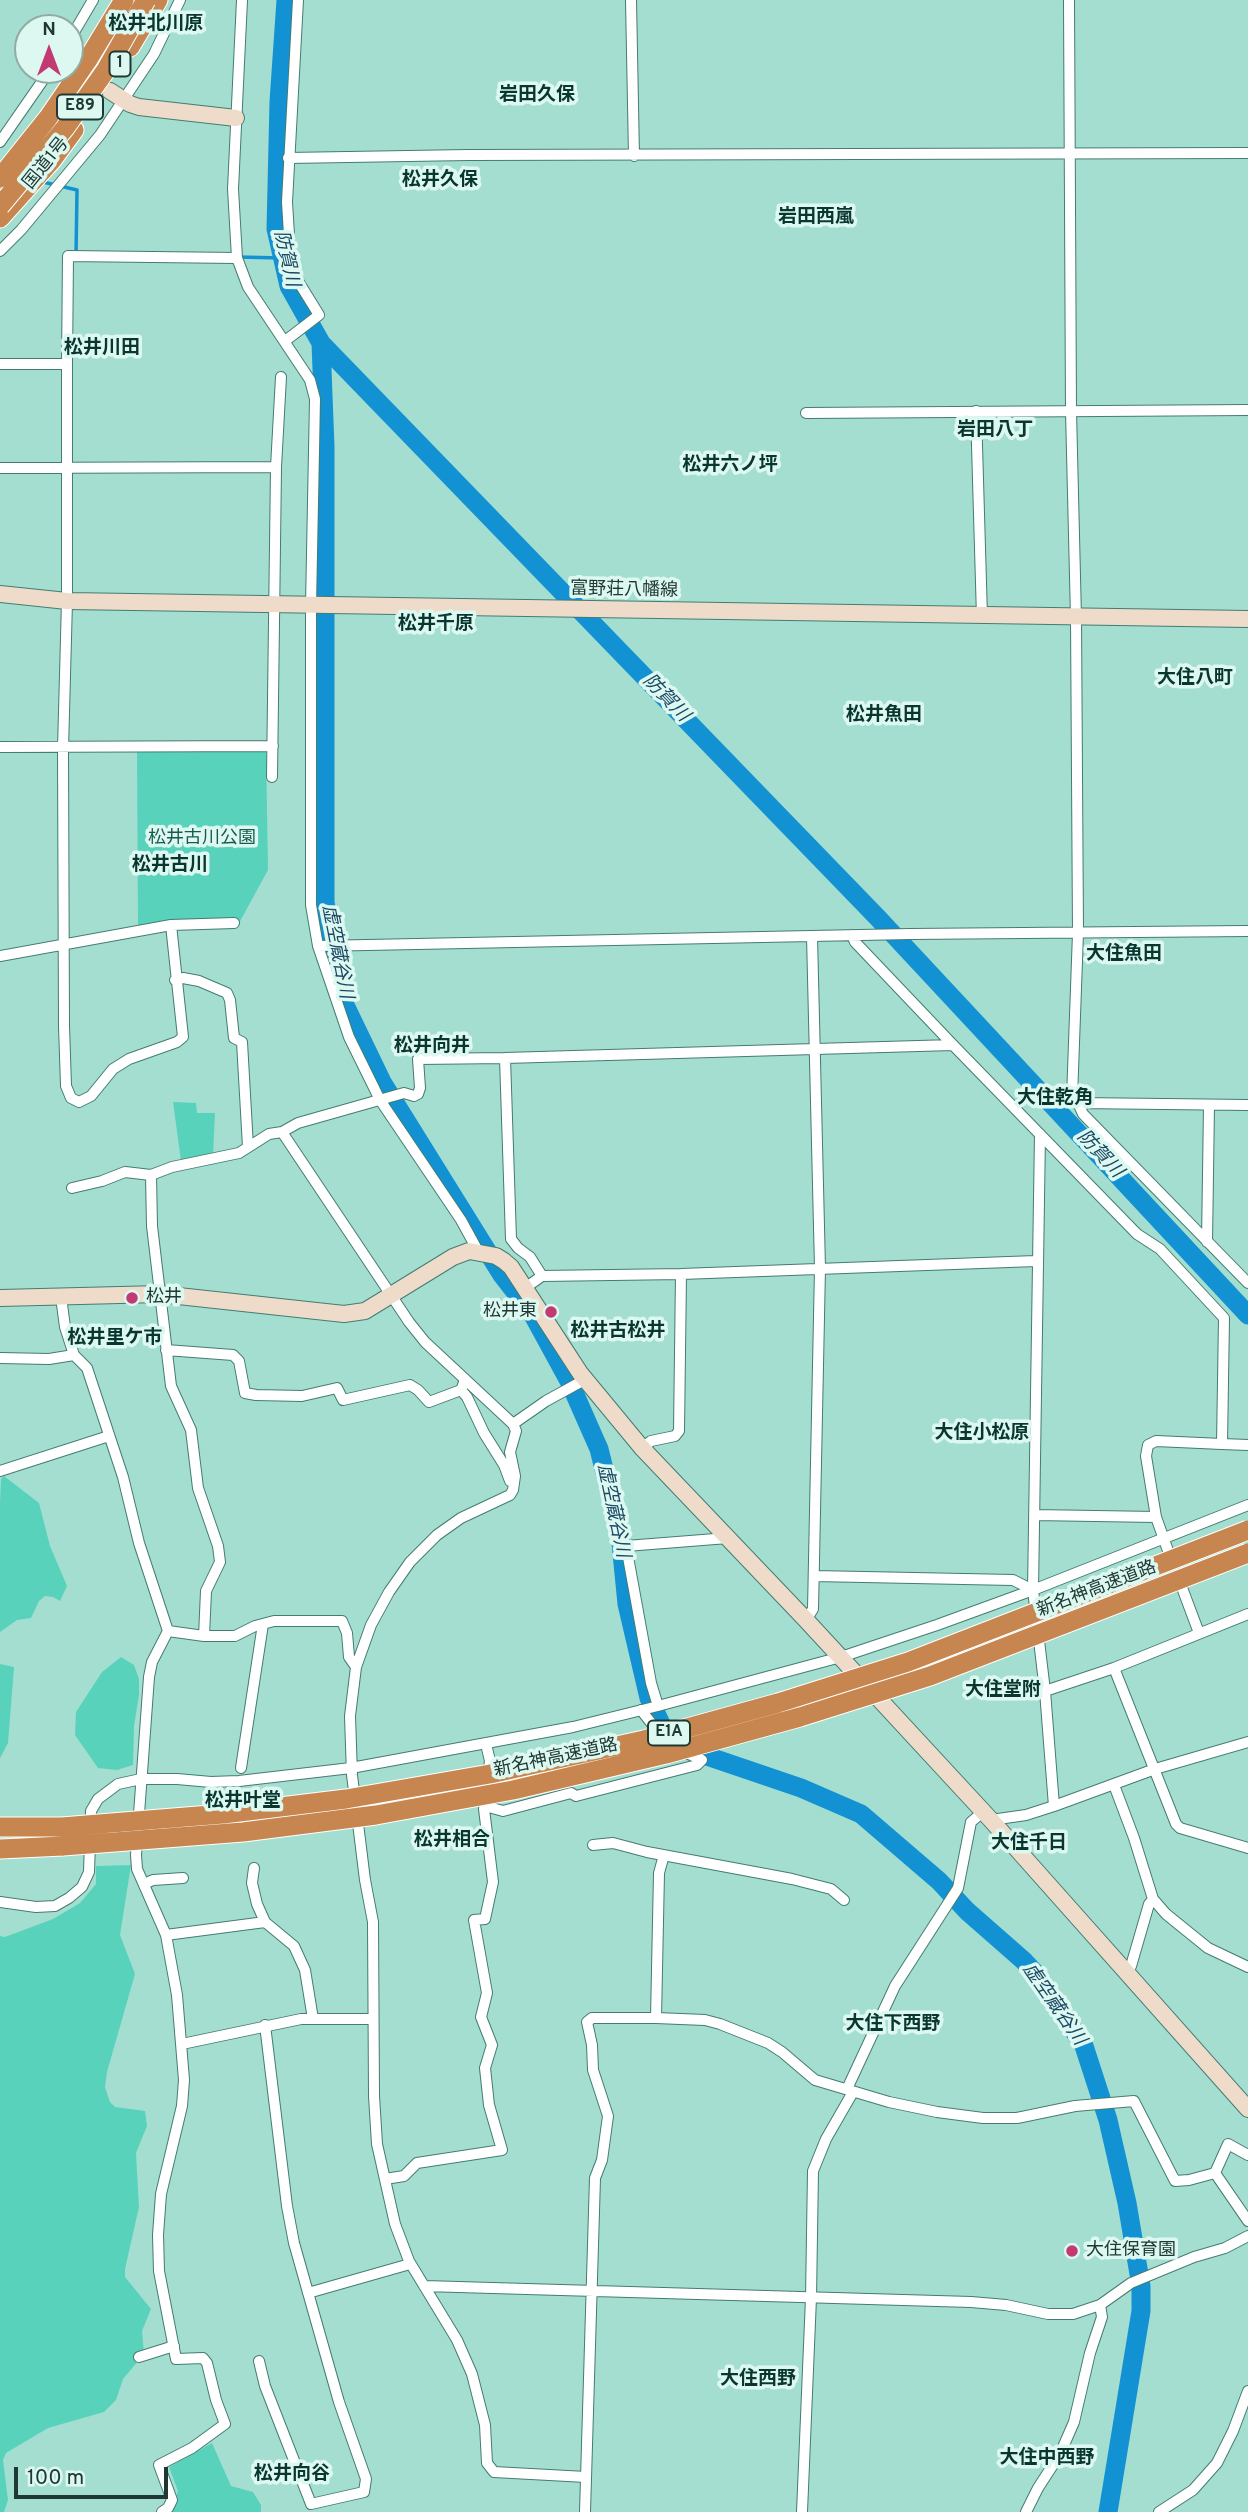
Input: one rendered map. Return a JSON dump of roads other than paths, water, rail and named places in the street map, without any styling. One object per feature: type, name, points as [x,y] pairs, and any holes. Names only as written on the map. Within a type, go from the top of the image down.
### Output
[{"type":"highway","name":"国道1号","points":[[0,165],[50,102],[113,0]]},
{"type":"highway","name":"E89","points":[[0,178],[48,118],[124,0]]},
{"type":"highway","name":"E89","points":[[0,206],[65,128],[106,69],[146,0]]},
{"type":"highway","name":"国道1号","points":[[0,218],[52,160],[120,64],[158,0]]},
{"type":"highway","name":"新名神高速道路","points":[[0,1849],[62,1837],[346,1799],[490,1774],[644,1740],[778,1703],[908,1662],[1248,1530]]},
{"type":"highway","name":"新名神高速道路","points":[[0,1828],[62,1837],[243,1832],[376,1815],[513,1790],[666,1754],[800,1717],[930,1676],[1248,1553]]},
{"type":"street","points":[[84,15],[93,0]]},
{"type":"street","points":[[0,251],[21,230],[100,135],[154,54],[180,0]]},
{"type":"street","points":[[242,0],[233,189],[237,258],[248,287],[310,380],[315,399],[319,605],[311,905],[317,946],[349,1037],[380,1100],[485,1253]]},
{"type":"street","points":[[285,341],[319,315],[298,281],[290,251],[288,158],[298,0]]},
{"type":"street","points":[[631,0],[634,156]]},
{"type":"street","points":[[1069,0],[1078,933],[1072,1101],[1248,1283]]},
{"type":"street","points":[[0,142],[40,84]]},
{"type":"street","points":[[110,91],[139,107],[236,118]]},
{"type":"street","points":[[288,158],[1248,153]]},
{"type":"street","points":[[171,925],[183,1037],[177,1042],[129,1059],[113,1069],[91,1096],[79,1102],[71,1098],[65,1086],[63,746],[67,601],[68,256],[237,258]]},
{"type":"street","points":[[0,364],[67,365]]},
{"type":"street","points":[[272,778],[276,467],[281,377]]},
{"type":"street","points":[[806,413],[1248,410]]},
{"type":"street","points":[[976,411],[982,617]]},
{"type":"street","points":[[0,468],[276,467]]},
{"type":"street","name":"富野荘八幡線","points":[[0,594],[67,601],[1248,619]]},
{"type":"street","points":[[0,747],[273,746]]},
{"type":"street","points":[[0,956],[171,925],[234,923]]},
{"type":"street","points":[[317,946],[903,934],[1248,931]]},
{"type":"street","points":[[852,935],[855,942],[953,1045],[1137,1234],[1160,1249],[1224,1318],[1222,1444]]},
{"type":"street","points":[[806,1620],[813,1609],[820,1268],[812,936]]},
{"type":"street","points":[[175,979],[199,981],[227,993],[234,1038],[242,1042],[248,1147]]},
{"type":"street","points":[[72,1188],[125,1172],[152,1175],[172,1167],[239,1153],[269,1133],[282,1132],[298,1123],[404,1093],[414,1096],[420,1088],[418,1059],[953,1045]]},
{"type":"street","points":[[505,1058],[511,1239],[517,1248],[530,1257],[542,1276]]},
{"type":"street","points":[[1072,1101],[1248,1105]]},
{"type":"street","points":[[1208,1242],[1209,1105]]},
{"type":"street","points":[[282,1132],[391,1297],[425,1342],[463,1385],[513,1424],[516,1431],[510,1452],[515,1476],[513,1490],[510,1494],[460,1518],[437,1535],[410,1562],[371,1625],[356,1667],[350,1716],[351,1768],[365,1881],[373,1922],[377,2144],[395,2224],[410,2264],[457,2340],[472,2374],[485,2425],[487,2463],[495,2472],[586,2477]]},
{"type":"street","points":[[1040,1134],[1033,1590],[1045,1691],[1054,1806]]},
{"type":"street","points":[[152,1175],[152,1226],[171,1386],[191,1430],[198,1488],[218,1546],[220,1562],[206,1591],[204,1636]]},
{"type":"street","points":[[0,1297],[160,1294],[344,1314],[365,1311],[453,1257],[469,1251],[485,1253],[511,1267],[586,1379],[642,1448],[841,1657],[987,1816],[1248,2109]]},
{"type":"street","points":[[524,1288],[542,1276],[931,1267],[1036,1261]]},
{"type":"street","points":[[642,1448],[651,1441],[675,1436],[679,1431],[681,1274]]},
{"type":"street","points":[[61,1297],[65,1327],[74,1355],[87,1368],[168,1631],[152,1662],[149,1677],[136,1855],[137,1869],[166,1935],[182,2043],[184,2080],[181,2106],[161,2194],[159,2271],[176,2359],[203,2358],[207,2363],[225,2424],[192,2448],[159,2465],[172,2500],[162,2512]]},
{"type":"street","points":[[166,1350],[233,1354],[239,1361],[245,1393],[302,1396],[337,1388],[343,1400],[410,1385],[429,1402],[463,1385]]},
{"type":"street","points":[[0,1358],[48,1359],[74,1355]]},
{"type":"street","points":[[513,1424],[546,1401],[586,1379]]},
{"type":"street","points":[[463,1385],[484,1433],[504,1465],[513,1490]]},
{"type":"street","points":[[0,1471],[109,1436]]},
{"type":"street","points":[[1199,1633],[1156,1517],[1146,1455],[1148,1445],[1156,1441],[1248,1444]]},
{"type":"street","points":[[0,1902],[36,1907],[55,1906],[82,1887],[89,1872],[91,1811],[98,1798],[118,1784],[141,1779],[239,1781],[351,1768],[486,1744],[658,1706],[841,1657],[1033,1590],[1248,1504]]},
{"type":"street","points":[[1034,1515],[1156,1517]]},
{"type":"street","points":[[658,1706],[651,1683],[626,1546],[728,1538]]},
{"type":"street","points":[[814,1576],[1013,1580],[1033,1590]]},
{"type":"street","points":[[1045,1691],[1114,1668],[1248,1614]]},
{"type":"street","points":[[168,1631],[204,1636],[236,1636],[274,1621],[342,1621],[347,1633],[349,1657],[356,1667]]},
{"type":"street","points":[[241,1768],[263,1624]]},
{"type":"street","points":[[1114,1668],[1176,1824],[1180,1828],[1248,1848]]},
{"type":"street","points":[[485,1806],[503,1811],[571,1793],[576,1796],[697,1765],[702,1760],[670,1745],[641,1710]]},
{"type":"street","points":[[803,2512],[813,2171],[895,1986],[958,1888],[971,1822],[987,1816],[1026,1815],[1155,1769],[1248,1742]]},
{"type":"street","points":[[385,2179],[404,2176],[417,2164],[502,2150],[489,2105],[485,2068],[492,2045],[481,2017],[487,1993],[474,1920],[485,1919],[493,1882],[485,1806],[490,1761],[486,1744]]},
{"type":"street","points":[[545,1769],[551,1798]]},
{"type":"street","points":[[1114,1785],[1153,1899],[1166,1914],[1208,1948],[1248,1967]]},
{"type":"street","points":[[593,1845],[613,1843],[792,1879],[831,1889],[844,1900]]},
{"type":"street","points":[[656,2018],[659,1873],[664,1855]]},
{"type":"street","points":[[254,1868],[253,1883],[257,1904],[265,1922],[294,1946],[305,1970],[313,2019]]},
{"type":"street","points":[[144,1884],[153,1880],[183,1878]]},
{"type":"street","points":[[1126,1973],[1131,1966],[1145,1916],[1153,1899]]},
{"type":"street","points":[[166,1935],[265,1922]]},
{"type":"street","points":[[584,2512],[595,2178],[602,2160],[608,2116],[593,2070],[592,2045],[587,2022],[592,2018],[705,2020],[720,2024],[768,2043],[815,2080],[937,2112],[983,2119],[1017,2119],[1075,2106],[1134,2101],[1175,2181],[1215,2173]]},
{"type":"street","points":[[182,2043],[265,2025],[313,2019],[373,2019]]},
{"type":"street","points":[[259,2361],[265,2386],[312,2504],[364,2492],[366,2479],[339,2402],[287,2206],[265,2025]]},
{"type":"street","points":[[1215,2173],[1228,2144],[1248,2155]]},
{"type":"street","points":[[1215,2173],[1248,2221]]},
{"type":"street","points":[[424,2286],[971,2302],[1006,2305],[1048,2314],[1073,2314],[1100,2305],[1149,2275],[1225,2248],[1248,2236]]},
{"type":"street","points":[[308,2293],[410,2264]]},
{"type":"street","points":[[1026,2512],[1060,2454],[1074,2422],[1090,2353],[1102,2317],[1100,2305]]},
{"type":"street","points":[[139,2357],[174,2346]]},
{"type":"street","points":[[1164,2510],[1193,2490],[1217,2463],[1248,2391]]},
{"type":"waterway","name":"防賀川","points":[[286,0],[279,102],[276,229],[289,286],[321,343],[877,917],[1248,1315]]},
{"type":"waterway","points":[[43,182],[77,190],[76,255]]},
{"type":"waterway","points":[[238,257],[281,258]]},
{"type":"waterway","name":"虚空蔵谷川","points":[[321,343],[325,447],[325,902],[341,997],[382,1082],[502,1275],[533,1315],[569,1381],[599,1449],[620,1533],[627,1604],[649,1698],[661,1724],[672,1739],[701,1754],[801,1788],[861,1814],[939,1881],[967,1911],[1024,1961],[1038,1976],[1084,2046],[1108,2120],[1127,2203],[1141,2286],[1141,2311],[1108,2512]]},
{"type":"place","name":"松井","points":[[132,1298]]},
{"type":"place","name":"松井東","points":[[551,1312]]},
{"type":"place","name":"大住保育園","points":[[1072,2251]]},
{"type":"district","name":"松井北川原","points":[[156,25]]},
{"type":"district","name":"岩田久保","points":[[537,96]]},
{"type":"district","name":"松井久保","points":[[440,181]]},
{"type":"district","name":"岩田西嵐","points":[[816,218]]},
{"type":"district","name":"松井川田","points":[[102,349]]},
{"type":"district","name":"岩田八丁","points":[[995,431]]},
{"type":"district","name":"松井六ノ坪","points":[[730,466]]},
{"type":"district","name":"松井千原","points":[[436,625]]},
{"type":"district","name":"大住八町","points":[[1195,679]]},
{"type":"district","name":"松井魚田","points":[[884,716]]},
{"type":"district","name":"松井古川","points":[[170,866]]},
{"type":"district","name":"大住魚田","points":[[1124,955]]},
{"type":"district","name":"松井向井","points":[[432,1047]]},
{"type":"district","name":"大住乾角","points":[[1055,1099]]},
{"type":"district","name":"松井古松井","points":[[618,1332]]},
{"type":"district","name":"松井里ケ市","points":[[115,1339]]},
{"type":"district","name":"大住小松原","points":[[982,1434]]},
{"type":"district","name":"大住堂附","points":[[1003,1691]]},
{"type":"district","name":"松井叶堂","points":[[243,1802]]},
{"type":"district","name":"松井相合","points":[[452,1841]]},
{"type":"district","name":"大住千日","points":[[1029,1844]]},
{"type":"district","name":"大住下西野","points":[[893,2025]]},
{"type":"district","name":"大住西野","points":[[758,2380]]},
{"type":"district","name":"大住中西野","points":[[1047,2459]]},
{"type":"district","name":"松井向谷","points":[[292,2475]]},
{"type":"park label","name":"松井古川公園","points":[[202,839]]}]
